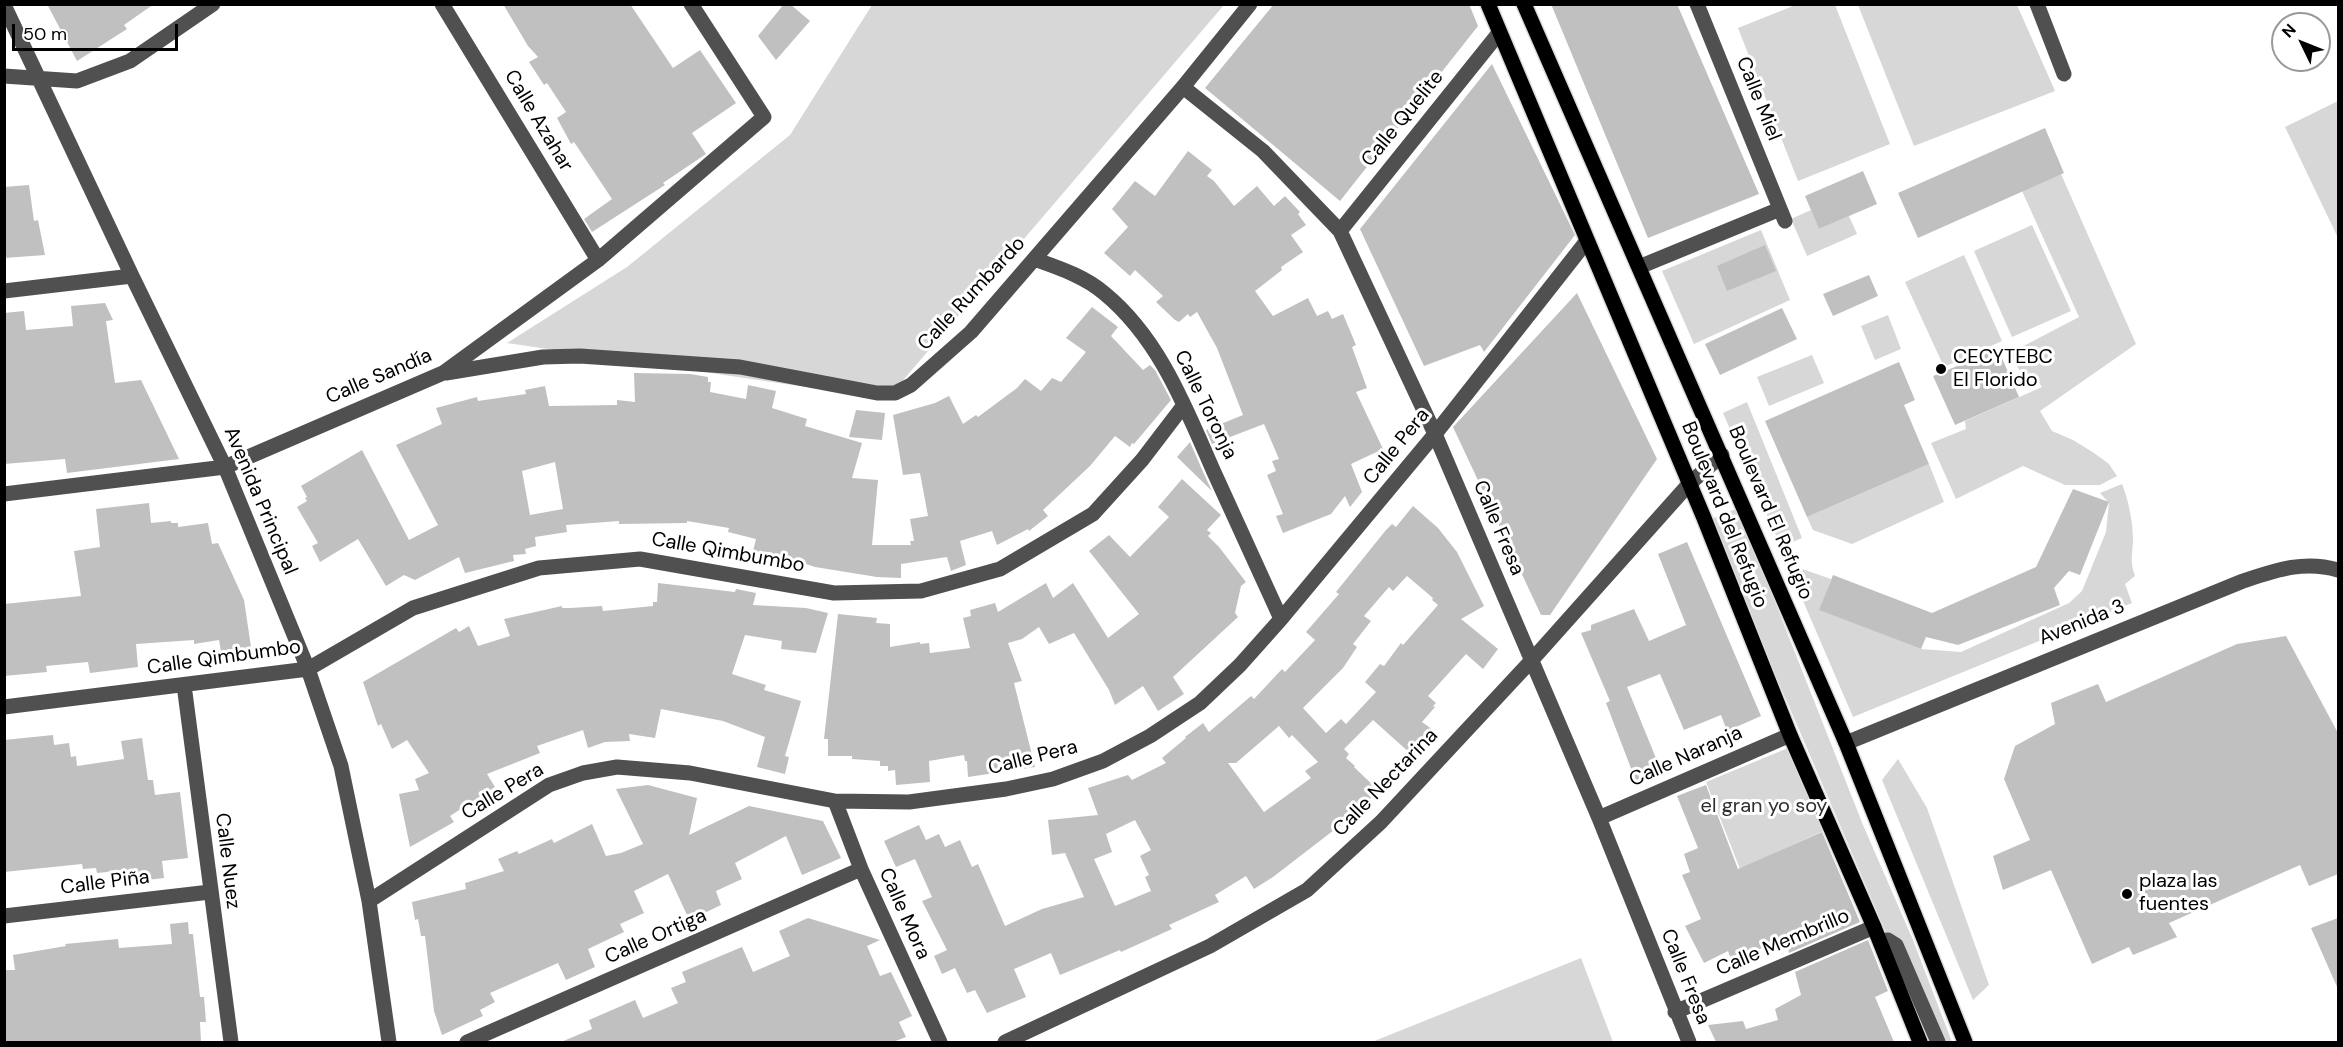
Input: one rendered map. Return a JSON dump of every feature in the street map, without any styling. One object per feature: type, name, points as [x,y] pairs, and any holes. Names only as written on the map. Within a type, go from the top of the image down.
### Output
[{"type":"main road","name":"Boulevard del Refugio","points":[[1488,4],[1689,484],[1790,735],[1877,934],[1920,1042]]},
{"type":"main road","name":"Boulevard El Refugio","points":[[1524,4],[1846,743],[1965,1042]]},
{"type":"street","points":[[4,76],[77,81],[130,61],[213,4]]},
{"type":"street","name":"Calle Azahar","points":[[442,4],[598,260]]},
{"type":"street","name":"Calle Sandía","points":[[4,494],[225,467],[443,374],[598,260],[764,117],[691,4]]},
{"type":"street","name":"Calle Rumbardo","points":[[443,374],[543,357],[580,356],[740,367],[877,393],[895,393],[924,375],[971,332],[1183,87],[1250,4]]},
{"type":"street","name":"Calle Miel","points":[[1639,267],[1783,215],[1697,4]]},
{"type":"street","points":[[2037,4],[2064,74]]},
{"type":"street","name":"Avenida Principal","points":[[4,5],[225,467],[308,669],[341,766],[369,901],[389,1042]]},
{"type":"street","name":"Calle Quelite","points":[[1340,231],[1499,33]]},
{"type":"street","name":"Calle Fresa","points":[[1183,87],[1263,151],[1340,231],[1435,434],[1599,818],[1689,1042]]},
{"type":"street","name":"Calle Pera","points":[[369,901],[549,785],[583,773],[617,767],[690,773],[835,801],[909,802],[1053,780],[1103,761],[1150,736],[1200,703],[1240,665],[1281,620],[1435,434],[1586,242]]},
{"type":"street","name":"Calle Toronja","points":[[1034,259],[1084,279],[1118,305],[1155,349],[1184,405],[1281,620]]},
{"type":"street","points":[[4,291],[132,276]]},
{"type":"street","name":"Calle Qimbumbo","points":[[4,707],[308,669],[413,608],[539,568],[640,559],[834,593],[921,591],[1000,569],[1093,514],[1142,460],[1184,405]]},
{"type":"street","name":"Calle Nectarina","points":[[1005,1042],[1210,946],[1307,890],[1381,822],[1531,661],[1689,484],[1722,455]]},
{"type":"street","name":"Avenida 3","points":[[1846,743],[2243,580],[2285,567],[2305,564],[2338,570]]},
{"type":"street","name":"Calle Nuez","points":[[184,685],[231,1042]]},
{"type":"street","name":"Calle Naranja","points":[[1599,818],[1790,735]]},
{"type":"street","name":"Calle Mora","points":[[835,801],[861,869],[940,1042]]},
{"type":"street","name":"Calle Ortiga","points":[[467,1042],[861,869]]},
{"type":"street","name":"Calle Piña","points":[[4,916],[210,892]]},
{"type":"street","points":[[1877,934],[1896,945],[1938,1042]]},
{"type":"street","name":"Calle Membrillo","points":[[1676,1012],[1877,934]]},
{"type":"green space","points":[[1798,4],[1835,5],[1890,144],[1798,181],[1738,28]]},
{"type":"green space","points":[[872,5],[1224,5],[887,399],[507,343],[627,267],[790,135]]},
{"type":"green space","points":[[1858,5],[2017,5],[2055,91],[1914,146]]},
{"type":"green space","points":[[2338,101],[2338,238],[2285,127]]},
{"type":"green space","points":[[2061,174],[2136,344],[2040,411],[2052,431],[2094,453],[2109,464],[2117,476],[2100,485],[2065,485],[2023,466],[1956,499],[1931,443],[1966,429],[1965,421],[2042,387],[2035,377],[2025,380],[2010,353],[2079,317],[2022,191]]},
{"type":"green space","points":[[1811,210],[1819,229],[1849,216],[1857,234],[1807,256],[1791,219]]},
{"type":"green space","points":[[2032,225],[2071,311],[2012,337],[1974,251]]},
{"type":"green space","points":[[1761,230],[1790,300],[1694,344],[1662,271]]},
{"type":"green space","points":[[1964,255],[2002,341],[1944,367],[1905,282]]},
{"type":"green space","points":[[1888,315],[1901,349],[1875,360],[1861,326]]},
{"type":"green space","points":[[1812,355],[1824,383],[1769,406],[1757,377]]},
{"type":"green space","points":[[1747,402],[1802,538],[1781,547],[1723,413]]},
{"type":"green space","points":[[1929,464],[1944,502],[1852,544],[1813,530],[1807,517]]},
{"type":"green space","points":[[2122,484],[2129,505],[2132,527],[2132,563],[2135,576],[2125,584],[2132,603],[1853,717],[1791,573],[1802,569],[1831,579],[1820,610],[1921,649],[1961,652],[2069,603],[2082,591],[2106,532],[2109,503],[2100,493]]},
{"type":"green space","points":[[1738,508],[1863,825],[1913,940],[1952,1042],[1933,1042],[1709,520]]},
{"type":"green space","name":"el gran yo soy","points":[[1788,748],[1823,831],[1740,869],[1706,782]]},
{"type":"green space","points":[[1898,759],[1927,808],[1989,985],[1973,1000],[1882,780]]},
{"type":"green space","points":[[1581,958],[1613,1042],[1372,1042]]},
{"type":"building","points":[[47,4],[154,4],[124,25],[127,29],[77,61]]},
{"type":"building","points":[[503,4],[630,4],[673,68],[700,50],[736,103],[692,133],[706,154],[663,183],[665,185],[592,232],[584,219],[612,199],[574,142],[571,144],[557,118],[566,112],[547,83],[544,85],[529,62],[538,57],[528,46]]},
{"type":"building","points":[[784,4],[790,4],[810,21],[776,60],[758,36]]},
{"type":"building","points":[[1274,4],[1469,4],[1478,26],[1340,201],[1205,88]]},
{"type":"building","points":[[1551,4],[1677,4],[1759,194],[1648,238]]},
{"type":"building","points":[[1492,64],[1575,235],[1484,352],[1480,345],[1424,366],[1360,229]]},
{"type":"building","points":[[2045,128],[2064,173],[1918,238],[1898,193]]},
{"type":"building","points":[[1188,151],[1212,170],[1207,176],[1214,181],[1234,206],[1257,186],[1274,206],[1285,196],[1300,212],[1298,214],[1306,225],[1291,235],[1303,252],[1281,267],[1282,270],[1255,291],[1273,316],[1308,298],[1317,316],[1328,311],[1332,319],[1343,314],[1356,345],[1352,347],[1367,388],[1356,392],[1383,449],[1351,464],[1362,492],[1350,507],[1345,496],[1331,514],[1283,533],[1276,516],[1283,514],[1267,475],[1276,471],[1272,461],[1279,459],[1264,424],[1212,444],[1206,430],[1243,415],[1217,348],[1197,312],[1190,317],[1188,314],[1179,322],[1175,320],[1156,302],[1163,296],[1135,270],[1130,276],[1104,253],[1128,227],[1112,209],[1135,181],[1155,196]]},
{"type":"building","points":[[1863,171],[1877,204],[1819,229],[1805,196]]},
{"type":"building","points":[[29,185],[34,221],[38,220],[45,255],[4,258],[4,187]]},
{"type":"building","points":[[1765,245],[1776,271],[1727,291],[1717,266]]},
{"type":"building","points":[[1869,275],[1878,296],[1833,316],[1823,294]]},
{"type":"building","points":[[1577,293],[1657,459],[1550,615],[1541,615],[1453,427]]},
{"type":"building","points":[[105,303],[113,320],[106,321],[115,383],[141,380],[179,459],[67,473],[65,459],[4,464],[4,313],[24,311],[26,330],[73,326],[71,306]]},
{"type":"building","points":[[1092,307],[1118,327],[1111,336],[1143,370],[1150,365],[1155,370],[1171,400],[1130,447],[1115,436],[1090,466],[1043,510],[1048,516],[1029,531],[1028,529],[997,545],[992,531],[960,541],[966,565],[951,571],[947,557],[901,564],[901,578],[877,577],[815,567],[779,555],[778,559],[753,551],[756,539],[728,532],[729,528],[687,521],[687,523],[619,524],[619,521],[566,525],[567,532],[535,537],[536,546],[525,549],[526,554],[513,555],[514,561],[465,573],[459,557],[415,580],[404,575],[386,586],[358,539],[320,562],[312,546],[318,543],[297,507],[307,501],[301,486],[362,450],[409,540],[438,525],[396,445],[442,424],[436,408],[477,397],[478,401],[526,394],[525,390],[545,386],[549,406],[617,405],[617,400],[635,402],[634,373],[690,374],[708,377],[708,382],[711,382],[710,392],[746,399],[748,385],[776,391],[772,408],[807,419],[805,426],[862,443],[852,478],[878,480],[872,545],[911,545],[910,541],[914,541],[910,519],[928,516],[920,473],[903,475],[893,415],[935,403],[949,396],[963,424],[976,415],[978,417],[1017,388],[1025,379],[1041,391],[1052,378],[1061,382],[1086,352],[1066,338]],"holes":[[[555,462],[563,509],[530,515],[522,471]]]},
{"type":"building","points":[[1782,308],[1797,339],[1720,375],[1705,344]]},
{"type":"building","points":[[1998,349],[2019,397],[1955,425],[1933,376]]},
{"type":"building","points":[[1899,362],[1915,400],[1904,405],[1929,464],[1807,517],[1765,421]]},
{"type":"building","points":[[856,410],[885,413],[882,440],[849,437]]},
{"type":"building","points":[[1190,442],[1204,474],[1212,491],[1177,457]]},
{"type":"building","points":[[1182,479],[1221,515],[1207,530],[1211,533],[1208,536],[1246,582],[1241,586],[1235,613],[1238,617],[1173,677],[1184,694],[1158,711],[1143,686],[1115,705],[1109,690],[1074,633],[1049,644],[1039,627],[1022,639],[1008,643],[1022,681],[1014,683],[1035,767],[968,777],[967,761],[964,755],[929,761],[930,782],[896,785],[895,770],[888,771],[888,766],[880,766],[880,761],[852,759],[852,756],[828,756],[828,739],[824,739],[838,614],[877,618],[876,623],[890,624],[890,647],[920,642],[920,644],[929,643],[930,653],[970,648],[963,618],[971,616],[970,610],[995,603],[998,612],[1046,583],[1053,598],[1073,583],[1108,638],[1139,614],[1089,551],[1109,535],[1130,557],[1169,517],[1158,507]]},
{"type":"building","points":[[2073,489],[2109,502],[2080,575],[2069,571],[2054,588],[2060,605],[1958,645],[1926,637],[1921,649],[1819,610],[1833,575],[1932,613],[2036,567]]},
{"type":"building","points":[[149,503],[151,523],[171,521],[171,523],[178,523],[178,527],[208,523],[212,544],[218,543],[244,600],[251,647],[221,651],[219,640],[194,644],[194,640],[136,644],[138,667],[90,673],[88,662],[46,666],[47,672],[4,676],[4,604],[81,596],[74,551],[100,547],[96,509]]},
{"type":"building","points":[[1413,506],[1438,528],[1457,552],[1484,606],[1461,619],[1498,649],[1483,669],[1466,654],[1428,696],[1436,703],[1422,722],[1433,730],[1411,754],[1373,720],[1344,749],[1349,754],[1346,758],[1378,790],[1360,810],[1273,877],[1254,889],[1246,876],[1215,895],[1219,902],[1169,925],[1172,929],[1121,952],[1120,950],[1060,975],[1051,953],[1014,969],[1026,997],[987,1013],[975,990],[967,993],[955,968],[942,974],[934,956],[947,950],[922,901],[932,897],[915,859],[896,867],[884,841],[919,825],[926,840],[939,834],[945,847],[960,840],[972,867],[978,864],[1005,926],[1042,909],[1084,897],[1065,853],[1052,855],[1048,820],[1098,815],[1088,788],[1128,775],[1132,780],[1166,763],[1162,758],[1203,723],[1209,732],[1251,696],[1254,699],[1282,669],[1285,672],[1315,640],[1306,632],[1339,594],[1336,592],[1386,530],[1392,524],[1396,527]],"holes":[[[1407,576],[1438,605],[1403,645],[1401,643],[1384,666],[1380,664],[1365,682],[1376,692],[1346,724],[1341,719],[1326,733],[1303,708],[1343,668],[1357,647],[1353,644],[1371,621],[1364,616],[1389,587],[1393,591]],[[1279,726],[1289,738],[1292,735],[1318,762],[1305,771],[1311,778],[1264,812],[1228,763],[1236,763]],[[1135,820],[1151,850],[1140,856],[1149,875],[1145,877],[1151,891],[1115,906],[1094,859],[1112,852],[1106,834]]]},
{"type":"building","points":[[1687,542],[1761,716],[1727,731],[1721,715],[1684,730],[1660,674],[1627,687],[1662,773],[1637,784],[1606,703],[1610,701],[1581,633],[1591,630],[1591,625],[1634,609],[1649,641],[1686,625],[1658,554]]},
{"type":"building","points":[[658,583],[735,592],[736,589],[756,593],[753,605],[806,608],[828,613],[816,653],[781,649],[782,641],[745,635],[732,674],[766,685],[764,690],[801,701],[785,756],[789,757],[785,774],[757,767],[765,737],[723,721],[661,709],[655,738],[629,734],[630,741],[605,742],[588,748],[583,730],[537,746],[540,753],[487,774],[495,787],[450,816],[454,822],[410,847],[399,794],[419,790],[415,779],[429,773],[407,740],[392,749],[381,724],[378,726],[363,682],[456,628],[459,632],[469,626],[478,646],[510,636],[504,619],[562,606],[562,608],[570,608],[602,606],[603,611],[653,606],[653,602],[657,602]]},
{"type":"building","points":[[2286,636],[2338,733],[2338,874],[2309,886],[2300,865],[2169,923],[2177,937],[2133,955],[2129,947],[2092,964],[2051,870],[2003,890],[1993,856],[2030,840],[2004,779],[2015,746],[2055,724],[2051,703],[2098,684],[2106,702],[2237,644]]},
{"type":"building","points":[[53,735],[54,745],[69,743],[71,757],[76,756],[77,766],[124,759],[121,741],[142,738],[148,780],[153,780],[155,795],[180,792],[188,858],[162,861],[164,878],[138,881],[137,869],[97,873],[96,868],[83,869],[82,864],[4,872],[4,740]]},
{"type":"building","points":[[648,785],[697,798],[689,835],[749,806],[823,821],[841,858],[802,875],[786,836],[735,863],[742,879],[716,891],[721,905],[692,919],[689,914],[687,915],[668,874],[634,891],[644,913],[620,924],[624,932],[588,949],[595,967],[566,980],[558,963],[490,993],[495,1002],[480,1010],[483,1016],[442,1035],[434,1011],[425,936],[421,936],[412,902],[466,889],[465,883],[504,871],[498,859],[517,851],[519,854],[552,839],[554,843],[592,824],[606,856],[643,844],[616,789]]},
{"type":"building","points":[[1706,785],[1738,869],[1822,832],[1860,922],[1789,953],[1787,943],[1770,948],[1769,945],[1732,961],[1728,951],[1704,963],[1685,926],[1701,919],[1682,875],[1690,872],[1684,854],[1698,848],[1677,796]]},
{"type":"building","points":[[808,918],[880,940],[867,946],[880,976],[891,972],[912,1016],[899,1022],[906,1037],[893,1042],[561,1042],[592,1029],[589,1020],[635,1000],[643,1018],[678,1003],[671,988],[686,982],[682,972],[742,947],[753,972],[790,956],[779,931]]},
{"type":"building","points":[[2338,918],[2338,989],[2311,928]]},
{"type":"building","points":[[188,922],[189,934],[193,934],[200,997],[204,997],[206,1022],[200,1022],[201,1042],[4,1042],[4,970],[15,970],[13,955],[66,946],[65,944],[118,939],[119,948],[172,944],[170,924]]},
{"type":"building","points":[[1868,940],[1888,991],[1875,997],[1894,1042],[1716,1042],[1708,1025],[1743,1021],[1746,1029],[1778,1020],[1775,1009],[1801,995],[1795,972]]},
{"type":"place","name":"CECYTEBC El Florido","points":[[1941,369]]},
{"type":"place","name":"plaza las fuentes","points":[[2127,894]]}]
